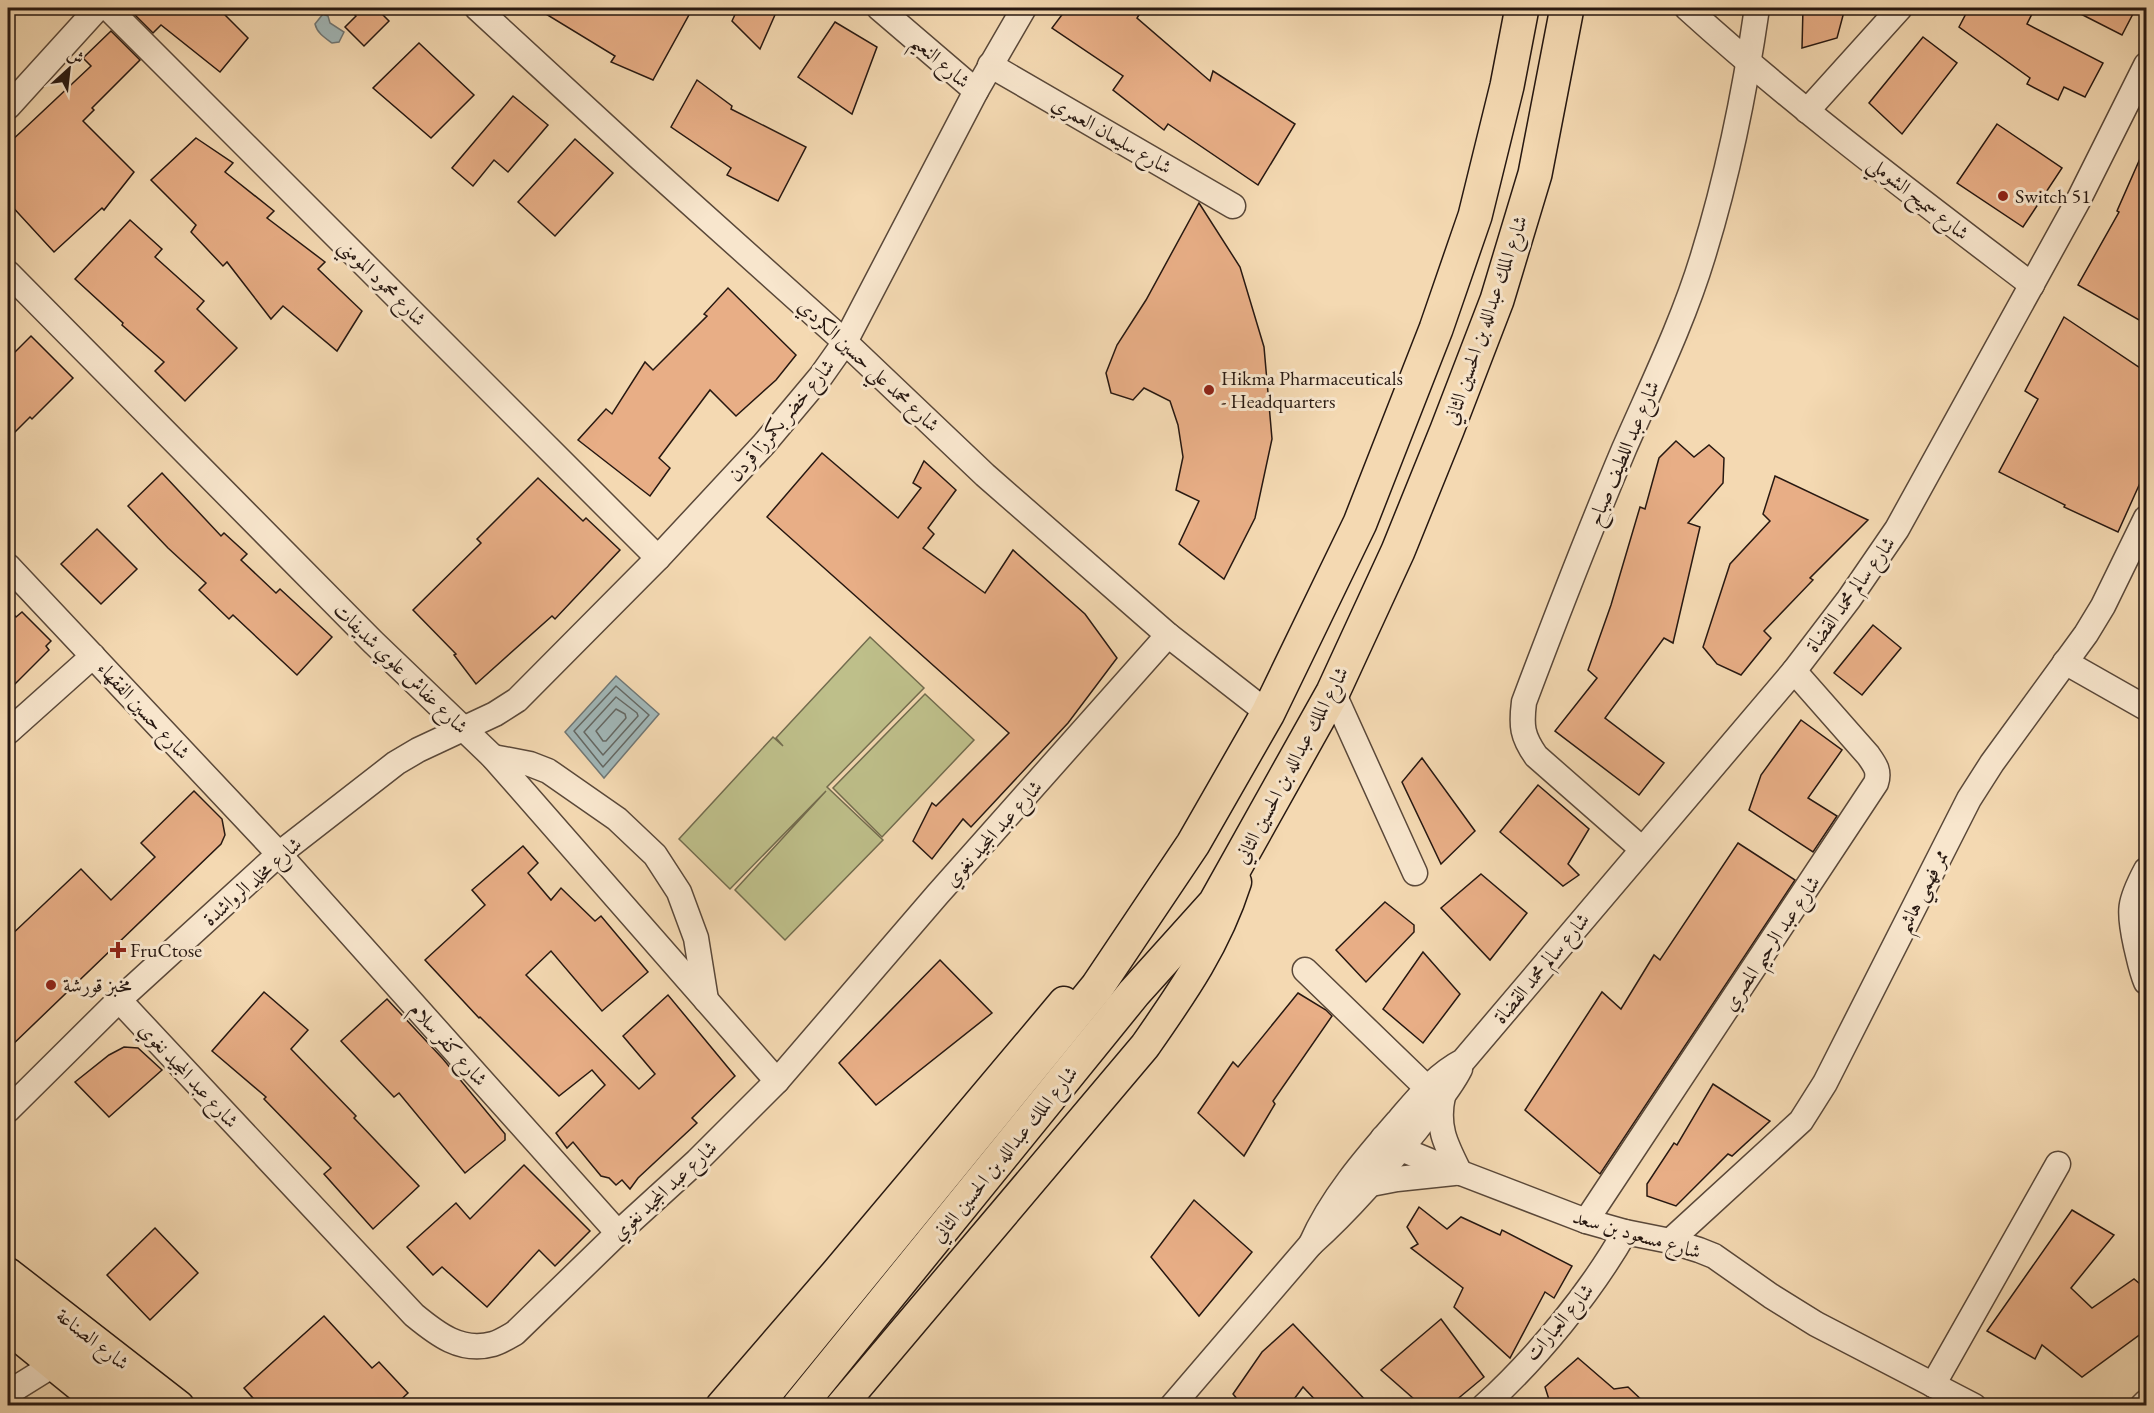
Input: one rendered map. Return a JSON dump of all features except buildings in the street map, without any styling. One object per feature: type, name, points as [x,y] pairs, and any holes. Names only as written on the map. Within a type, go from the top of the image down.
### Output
[{"type":"highway","name":"شارع الملك عبدالله بن الحسين الثاني","points":[[755,1406],[1097,987],[1193,844],[1268,713],[1360,523],[1436,329],[1474,216],[1507,86],[1522,8]]},
{"type":"highway","name":"شارع الملك عبدالله بن الحسين الثاني","points":[[799,1406],[1134,993],[1215,903],[1333,692],[1398,551],[1448,430],[1497,300],[1535,174],[1567,8]]},
{"type":"highway","points":[[8,1299],[139,1406]]},
{"type":"main road","points":[[721,1406],[1070,996],[1151,892],[1193,844]]},
{"type":"main road","points":[[841,1406],[1145,1046],[1182,993],[1216,936],[1231,899],[1247,847]]},
{"type":"main road","name":"شارع الصناعة","points":[[8,1273],[179,1406]]},
{"type":"main road","points":[[8,1328],[104,1406]]},
{"type":"street","points":[[8,107],[98,8]]},
{"type":"street","name":"شارع محمود المومني","points":[[108,8],[658,558]]},
{"type":"street","name":"شارع محمد علي حسين الكردي","points":[[477,8],[845,342],[986,475],[1168,635],[1268,713]]},
{"type":"street","name":"شارع النعيم","points":[[879,8],[976,91]]},
{"type":"street","name":"شارع خضر بكمرزا قردن","points":[[465,729],[517,700],[658,558],[796,408],[845,342],[976,91],[1023,8]]},
{"type":"street","name":"شارع سميح الشوملي","points":[[1687,8],[1806,111],[2032,285]]},
{"type":"street","name":"شارع عبد اللطيف صباح","points":[[1642,849],[1536,756],[1526,741],[1522,723],[1524,702],[1584,544],[1684,310],[1700,267],[1724,178],[1749,64],[1757,8]]},
{"type":"street","points":[[1806,111],[1900,8]]},
{"type":"street","name":"شارع سليمان العمري","points":[[990,65],[1233,206]]},
{"type":"street","name":"شارع سالم محمد القضاة","points":[[1311,1244],[1320,1224],[1335,1202],[1392,1143],[1435,1092],[1459,1070],[1463,1061],[1794,671],[1849,599],[1897,529],[2079,199],[2146,65]]},
{"type":"street","name":"شارع عفاش علوي شديفات","points":[[8,273],[373,642],[493,757],[777,1081]]},
{"type":"street","name":"ممر فهمي هاشم","points":[[1670,1241],[1802,1121],[1825,1083],[1970,799],[1992,763],[2086,634],[2103,606],[2146,518]]},
{"type":"street","name":"شارع حسين الفقهاء","points":[[8,566],[279,854]]},
{"type":"street","name":"شارع عبد المجيد نغوي","points":[[119,1000],[414,1315],[436,1334],[453,1342],[470,1346],[493,1344],[514,1333],[697,1161],[777,1081],[937,895],[1168,635]]},
{"type":"street","points":[[8,732],[93,656]]},
{"type":"street","points":[[2065,662],[2146,708]]},
{"type":"street","name":"شارع عبد الرحيم المصري","points":[[1586,1221],[1876,783],[1879,775],[1877,767],[1794,671]]},
{"type":"street","points":[[1333,692],[1415,873]]},
{"type":"street","name":"شارع مخلد الرواشدة","points":[[8,1110],[119,1000],[279,854],[396,763],[418,750],[465,729]]},
{"type":"street","points":[[493,757],[530,764],[548,771],[617,819],[655,855],[679,892],[696,938],[706,1000]]},
{"type":"street","name":"شارع كفر سلام","points":[[279,854],[618,1233]]},
{"type":"street","points":[[2146,870],[2135,891],[2129,916],[2146,982]]},
{"type":"street","points":[[1305,970],[1435,1092],[1443,1136],[1460,1173],[1396,1179],[1371,1184]]},
{"type":"street","name":"شارع سالم محمد القضاة","points":[[1172,1406],[1311,1244],[1332,1226],[1371,1184],[1392,1143]]},
{"type":"street","name":"شارع مسعود بن سعد","points":[[1392,1143],[1460,1173],[1586,1221],[1670,1241],[1714,1257],[1816,1324],[1974,1406]]},
{"type":"street","points":[[1933,1385],[2058,1164]]},
{"type":"street","name":"شارع العبارات","points":[[1500,1400],[1584,1296],[1606,1266],[1625,1232]]},
{"type":"street","points":[[8,1393],[53,1365]]},
{"type":"street","points":[[2142,1406],[2146,1402]]},
{"type":"green space","points":[[870,637],[924,688],[827,787],[883,840],[785,940],[735,890],[826,791],[730,889],[679,839],[773,737],[783,746],[776,738]]},
{"type":"green space","points":[[925,694],[974,740],[882,837],[833,788]]},
{"type":"water","points":[[323,14],[328,16],[330,23],[344,32],[339,42],[332,43],[318,30],[315,24]]},
{"type":"water","points":[[616,676],[659,714],[604,778],[565,732]]},
{"type":"place","name":"Switch 51","points":[[2003,196]]},
{"type":"place","name":"Hikma Pharmaceuticals - Headquarters","points":[[1209,390]]},
{"type":"place","name":"FruCtose","points":[[118,950]]},
{"type":"place","name":"مخبز قورشة","points":[[51,985]]}]
